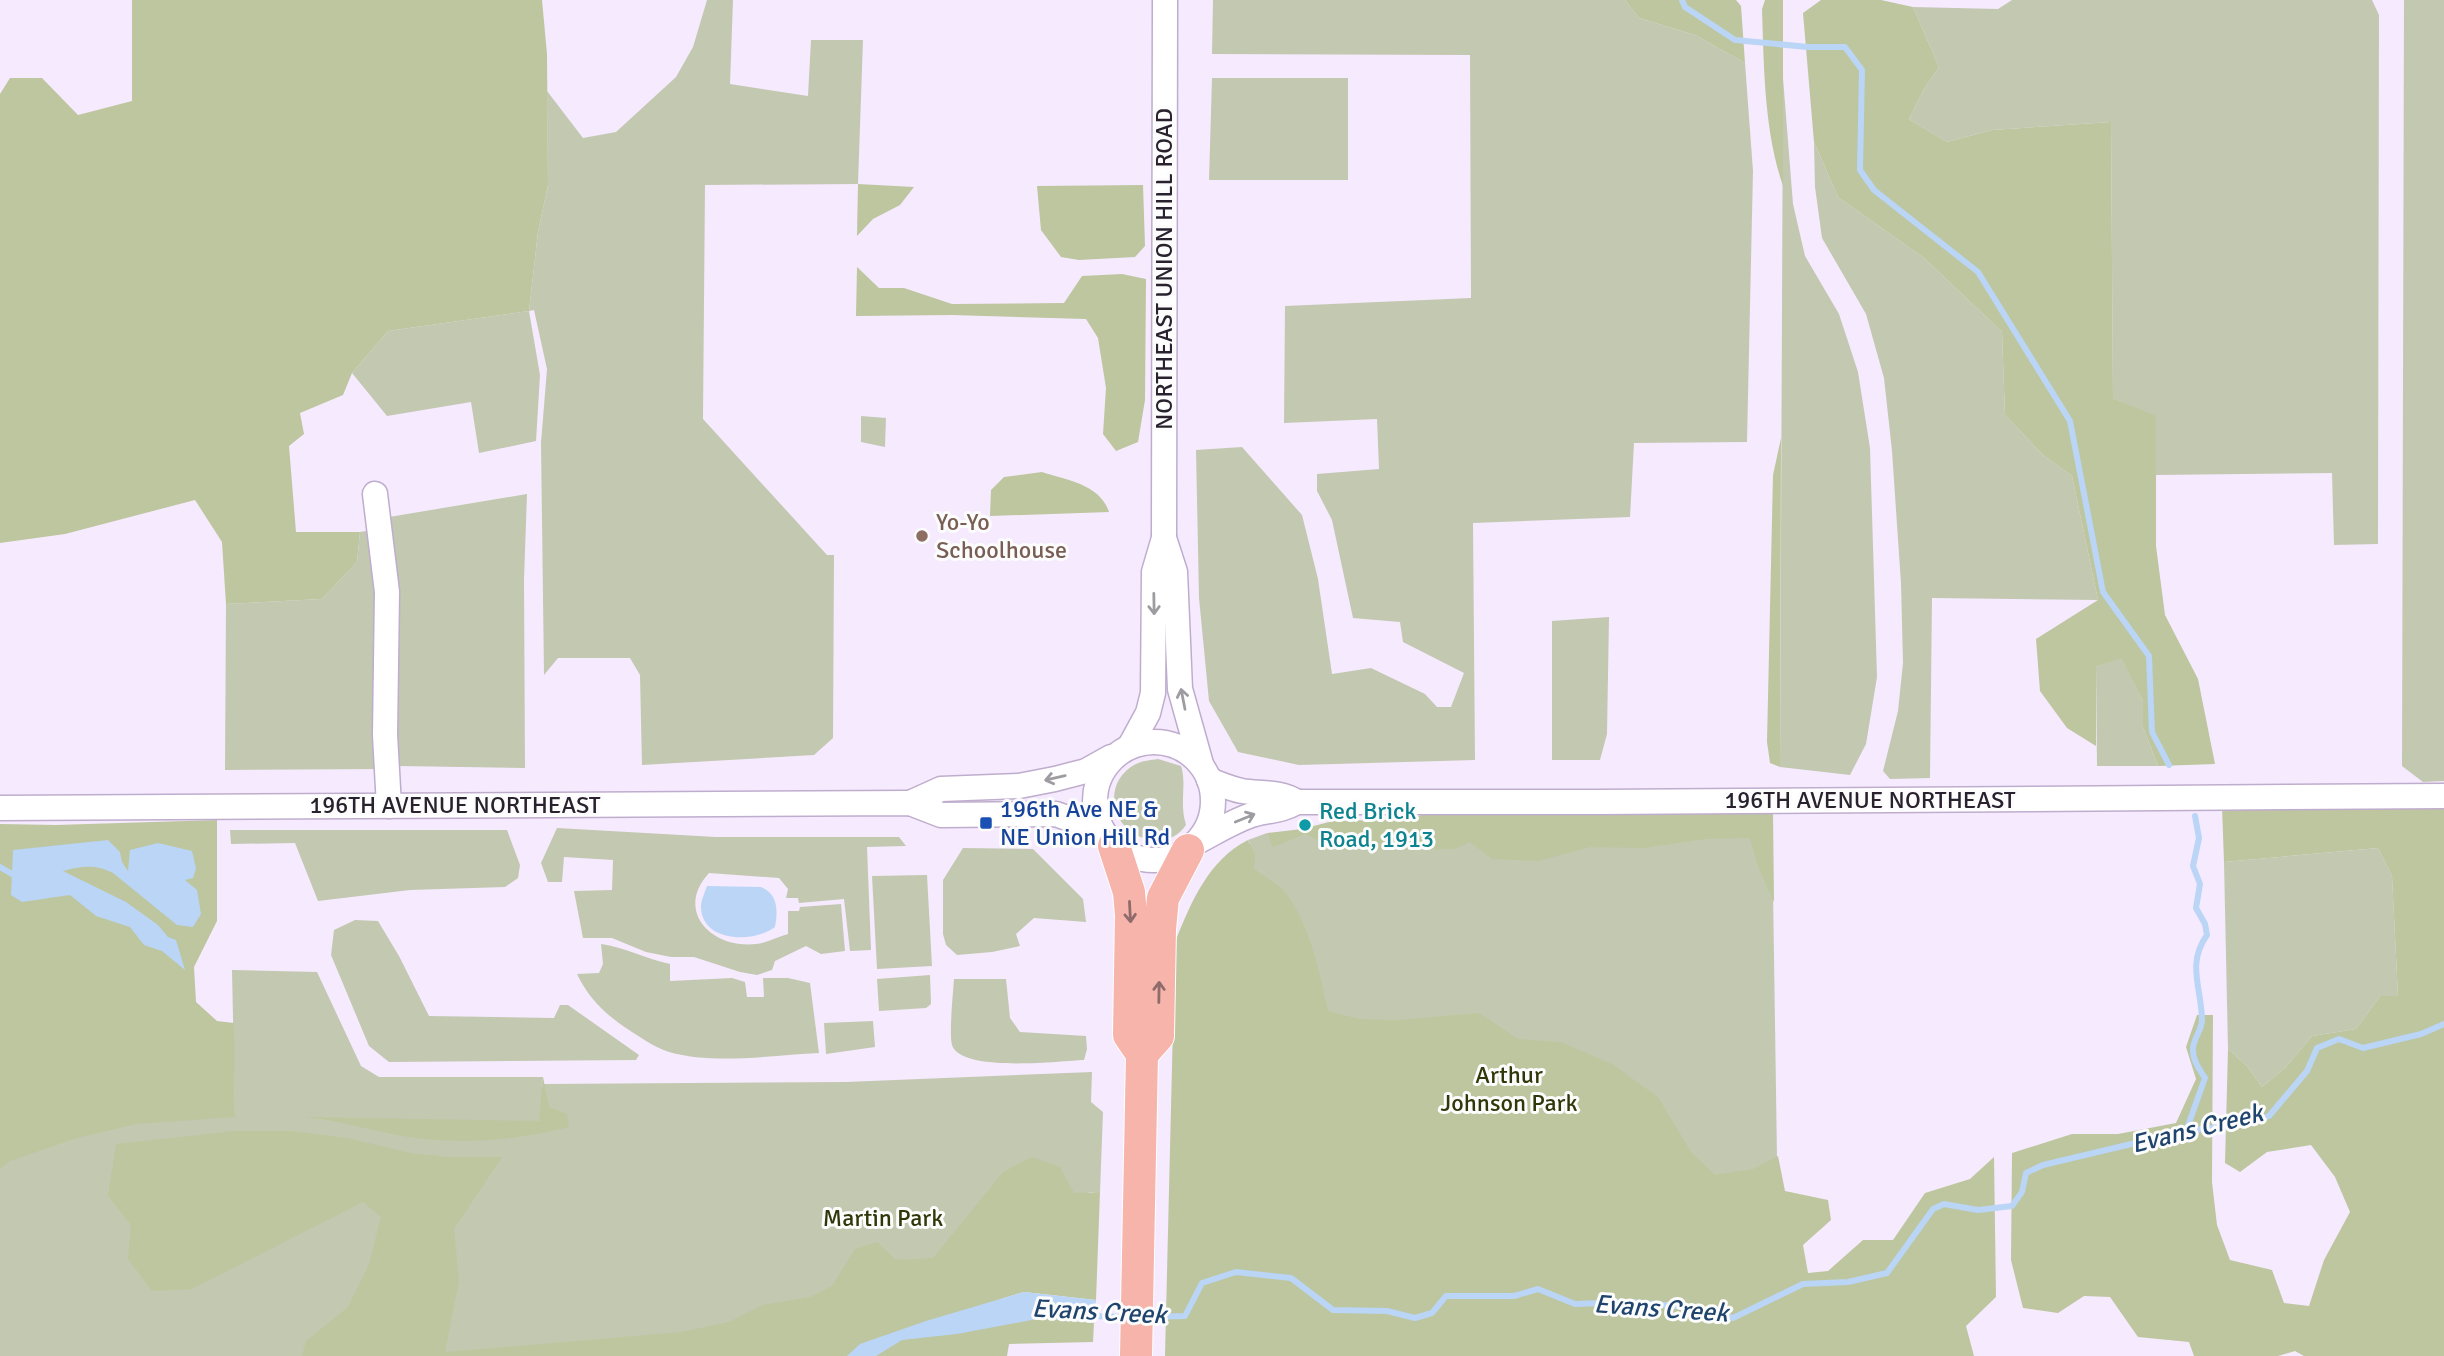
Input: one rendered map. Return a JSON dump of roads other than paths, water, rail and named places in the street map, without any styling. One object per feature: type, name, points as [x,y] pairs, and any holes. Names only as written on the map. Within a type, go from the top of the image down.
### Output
[{"type":"main road","points":[[1108,838],[1129,892],[1129,1035],[1142,1054],[1136,1356]]},
{"type":"main road","points":[[1142,1054],[1158,1036],[1163,898],[1191,846]]},
{"type":"street","name":"NORTHEAST UNION HILL ROAD","points":[[1124,750],[1148,713],[1153,693],[1153,572],[1164,538],[1165,0]]},
{"type":"street","points":[[375,494],[387,592],[385,735],[389,806]]},
{"type":"street","name":"NORTHEAST UNION HILL ROAD","points":[[1164,538],[1175,572],[1180,689],[1205,773]]},
{"type":"street","points":[[1149,742],[1169,743],[1186,751],[1205,773],[1213,797],[1206,830],[1191,846],[1170,858],[1150,860],[1131,856],[1108,838],[1096,815],[1096,789],[1106,765],[1124,750],[1149,742]]},
{"type":"street","name":"196TH AVENUE NORTHEAST","points":[[910,803],[941,789],[1019,786],[1055,779],[1086,771],[1124,750]]},
{"type":"street","name":"196TH AVENUE NORTHEAST","points":[[1205,773],[1246,791],[1285,794],[1297,802]]},
{"type":"street","name":"196TH AVENUE NORTHEAST","points":[[1191,846],[1236,821],[1255,814],[1283,810],[1297,802],[1599,803],[2444,796]]},
{"type":"street","name":"196TH AVENUE NORTHEAST","points":[[0,808],[910,803],[941,815],[1056,814],[1108,838]]},
{"type":"water","points":[[108,840],[120,852],[128,871],[130,850],[158,843],[192,851],[196,868],[193,878],[185,880],[197,890],[201,914],[193,927],[177,925],[107,870],[88,867],[63,871],[126,902],[158,925],[168,937],[176,940],[185,970],[162,951],[144,945],[130,927],[96,916],[70,895],[22,902],[11,895],[13,850]]},
{"type":"water","points":[[707,886],[761,887],[767,890],[776,903],[775,927],[755,936],[743,937],[730,937],[710,928],[701,907]]},
{"type":"water","points":[[1024,1292],[1096,1300],[1094,1323],[1042,1318],[957,1334],[902,1340],[876,1356],[847,1356],[860,1344]]},
{"type":"waterway","points":[[1682,0],[1685,7],[1735,40],[1808,47],[1845,47],[1862,70],[1860,170],[1874,190],[1978,272],[2070,421],[2103,592],[2149,656],[2152,732],[2169,765]]},
{"type":"waterway","points":[[2186,1131],[2205,1078],[2196,1064],[2193,1052],[2202,1021],[2197,956],[2207,935],[2205,924],[2196,908],[2200,884],[2193,866],[2199,838],[2195,816]]},
{"type":"waterway","points":[[0,867],[12,874]]},
{"type":"waterway","name":"Evans Creek","points":[[1147,1317],[1185,1316],[1202,1283],[1236,1272],[1291,1278],[1333,1310],[1387,1311],[1415,1318],[1432,1313],[1446,1296],[1514,1296],[1538,1289],[1575,1304],[1631,1302],[1687,1307],[1733,1318],[1803,1284],[1848,1282],[1887,1273],[1933,1209],[1944,1204],[1978,1210],[2012,1206],[2022,1192],[2026,1173],[2043,1165],[2186,1131],[2246,1124],[2269,1116],[2307,1071],[2317,1048],[2339,1039],[2363,1048],[2421,1034],[2444,1024]]},
{"type":"waterway","name":"Evans Creek","points":[[1087,1316],[1129,1317]]},
{"type":"place","name":"Yo-Yo Schoolhouse","points":[[922,536]]},
{"type":"place","name":"196th Ave NE & NE Union Hill Rd","points":[[986,823]]},
{"type":"place","name":"Red Brick Road, 1913","points":[[1305,825]]},
{"type":"park label","name":"Arthur Johnson Park","points":[[1509,1089]]},
{"type":"park label","name":"Martin Park","points":[[883,1218]]}]
